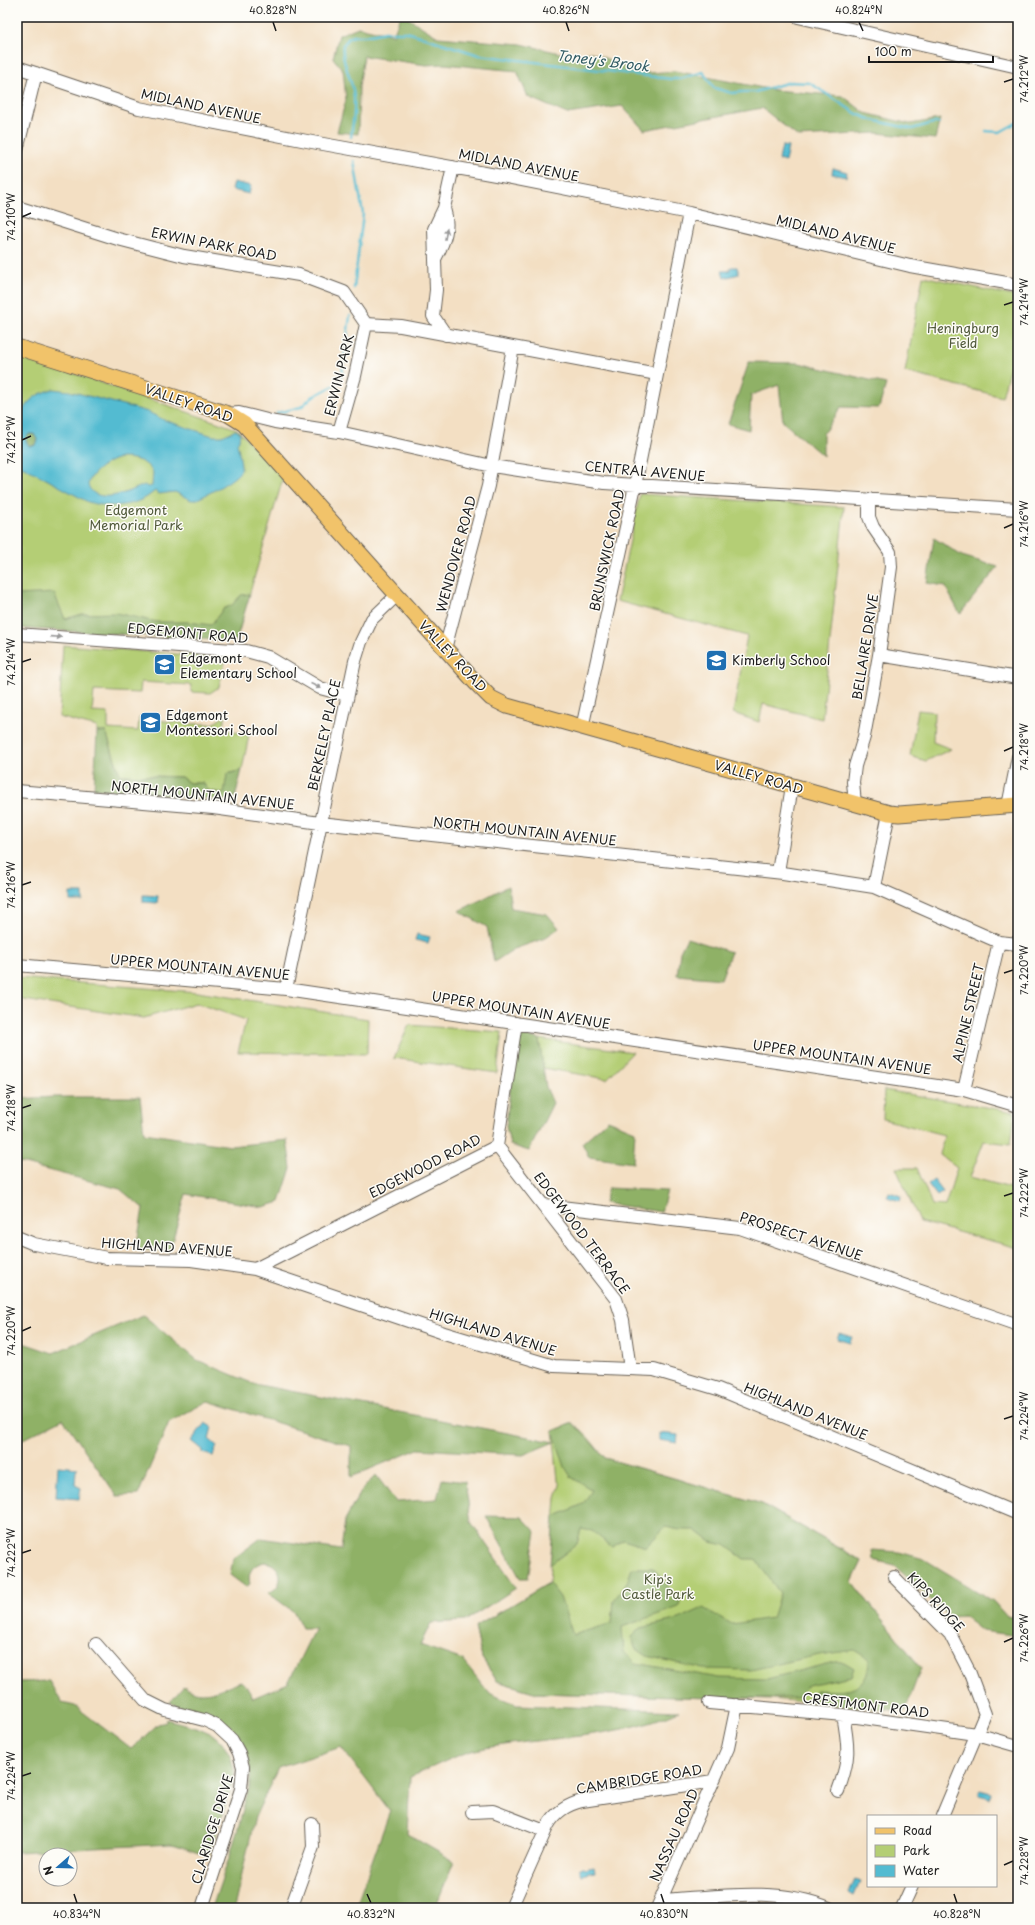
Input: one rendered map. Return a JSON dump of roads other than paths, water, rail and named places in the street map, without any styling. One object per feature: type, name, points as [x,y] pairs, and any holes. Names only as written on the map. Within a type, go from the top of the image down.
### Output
[{"type":"main road","name":"VALLEY ROAD","points":[[17,347],[228,414],[244,424],[255,434],[445,649],[491,698],[521,710],[582,728],[890,813],[899,814],[1013,806]]},
{"type":"street","points":[[798,17],[1018,67]]},
{"type":"street","name":"MIDLAND AVENUE","points":[[17,67],[139,108],[689,213],[910,266],[1018,285]]},
{"type":"street","points":[[17,150],[36,74]]},
{"type":"street","points":[[446,335],[433,316],[436,299],[435,226],[444,208],[453,167]]},
{"type":"street","name":"ERWIN PARK ROAD","points":[[17,207],[118,238],[184,256],[299,274],[344,292],[366,324]]},
{"type":"street","name":"BRUNSWICK ROAD","points":[[582,728],[635,486],[689,213]]},
{"type":"street","points":[[413,328],[433,316]]},
{"type":"street","name":"ERWIN PARK","points":[[339,432],[356,376],[366,324],[413,328],[657,374]]},
{"type":"street","points":[[492,466],[513,347]]},
{"type":"street","name":"CENTRAL AVENUE","points":[[228,414],[240,413],[275,422],[339,432],[492,466],[539,474],[635,486],[1018,509]]},
{"type":"street","points":[[255,434],[263,425],[275,422]]},
{"type":"street","name":"WENDOVER ROAD","points":[[445,649],[492,466]]},
{"type":"street","name":"BELLAIRE DRIVE","points":[[855,804],[853,782],[855,766],[864,737],[879,656],[890,560],[890,552],[873,527],[869,517],[869,499]]},
{"type":"street","name":"BERKELEY PLACE","points":[[286,989],[346,695],[355,661],[368,626],[376,613],[397,595]]},
{"type":"street","name":"EDGEMONT ROAD","points":[[17,634],[246,651],[268,657],[320,688],[346,695]]},
{"type":"street","points":[[879,656],[1018,678]]},
{"type":"street","points":[[1013,806],[1018,757]]},
{"type":"street","points":[[778,872],[792,786]]},
{"type":"street","name":"NORTH MOUNTAIN AVENUE","points":[[17,791],[213,808],[320,823],[778,872],[874,887],[999,942],[1018,944]]},
{"type":"street","points":[[874,887],[890,813]]},
{"type":"street","name":"ALPINE STREET","points":[[964,1090],[999,942]]},
{"type":"street","name":"UPPER MOUNTAIN AVENUE","points":[[17,965],[286,989],[964,1090],[1018,1106]]},
{"type":"street","name":"EDGEWOOD ROAD","points":[[255,1269],[497,1146],[516,1023]]},
{"type":"street","name":"EDGEWOOD TERRACE","points":[[497,1146],[616,1299],[623,1320],[630,1369]]},
{"type":"street","name":"PROSPECT AVENUE","points":[[544,1205],[740,1228],[1018,1325]]},
{"type":"street","name":"HIGHLAND AVENUE","points":[[17,1237],[34,1244],[107,1258],[191,1260],[255,1269],[444,1333],[554,1366],[654,1370],[718,1390],[1018,1514]]},
{"type":"street","name":"KIPS RIDGE","points":[[894,1577],[950,1634],[957,1645],[969,1671],[985,1714],[942,1815]]},
{"type":"street","name":"CLARIDGE DRIVE","points":[[96,1644],[145,1700],[165,1710],[204,1720],[217,1726],[232,1740],[239,1753],[244,1774],[241,1789],[202,1908]]},
{"type":"street","name":"CRESTMONT ROAD","points":[[709,1703],[843,1715],[976,1734],[1018,1746]]},
{"type":"street","name":"NASSAU ROAD","points":[[659,1904],[728,1748],[737,1705]]},
{"type":"street","points":[[838,1790],[846,1770],[849,1748],[843,1715]]},
{"type":"street","name":"CAMBRIDGE ROAD","points":[[511,1908],[545,1831],[555,1815],[565,1807],[576,1803],[713,1781]]},
{"type":"street","points":[[472,1812],[493,1811],[545,1831]]},
{"type":"street","points":[[291,1908],[313,1847],[312,1824]]},
{"type":"street","points":[[902,1908],[912,1887]]},
{"type":"street","points":[[659,1904],[769,1896],[806,1901],[828,1908]]},
{"type":"water","points":[[782,146],[788,147],[785,162],[779,160]]},
{"type":"water","points":[[833,168],[847,172],[846,177],[832,174]]},
{"type":"water","points":[[234,182],[251,186],[249,194],[232,190]]},
{"type":"water","points":[[731,267],[737,267],[739,274],[724,278],[722,271],[729,271]]},
{"type":"water","points":[[53,389],[69,391],[148,412],[164,420],[213,436],[222,436],[236,430],[240,433],[237,443],[241,470],[234,478],[195,500],[191,500],[175,492],[159,494],[155,491],[147,497],[126,505],[111,506],[88,502],[24,467],[17,466],[17,441],[20,419],[24,409],[30,401],[40,394]],"holes":[[[29,434],[34,434],[38,441],[34,446],[29,446],[25,439]],[[121,458],[139,460],[150,468],[153,472],[152,486],[148,487],[144,485],[114,496],[98,495],[92,492],[88,485],[92,476],[106,464]]]},
{"type":"water","points":[[70,893],[83,893],[83,901],[70,901]]},
{"type":"water","points":[[143,895],[158,896],[157,903],[143,902]]},
{"type":"water","points":[[417,934],[430,937],[428,943],[415,940]]},
{"type":"water","points":[[934,1180],[943,1192],[937,1196],[928,1184]]},
{"type":"water","points":[[889,1192],[902,1196],[900,1201],[887,1197]]},
{"type":"water","points":[[839,1333],[852,1337],[850,1343],[837,1339]]},
{"type":"water","points":[[205,1423],[212,1427],[209,1439],[217,1446],[213,1456],[202,1453],[202,1450],[191,1441]]},
{"type":"water","points":[[659,1433],[678,1435],[677,1443],[659,1440]]},
{"type":"water","points":[[58,1466],[78,1468],[76,1470],[75,1485],[81,1488],[79,1499],[56,1497]]},
{"type":"water","points":[[980,1790],[991,1793],[990,1799],[979,1796]]},
{"type":"water","points":[[583,1867],[585,1869],[594,1867],[595,1872],[581,1875],[579,1869]]},
{"type":"water","points":[[855,1880],[860,1882],[854,1896],[849,1893]]},
{"type":"waterway","name":"Toney's Brook","points":[[351,137],[354,114],[354,96],[352,84],[344,62],[343,45],[349,38],[354,36],[365,36],[385,32],[407,32],[479,55],[671,79],[680,79],[703,72],[714,88],[732,93],[755,92],[790,82],[810,83],[857,114],[872,120],[912,129],[933,123],[939,123]]},
{"type":"waterway","name":"Toney's Brook","points":[[986,131],[1000,132],[1018,122]]},
{"type":"waterway","name":"Toney's Brook","points":[[354,161],[363,214],[354,288]]},
{"type":"waterway","name":"Toney's Brook","points":[[277,413],[301,407],[312,397],[335,385],[339,381],[342,373],[350,316]]},
{"type":"place","name":"Kimberly School","points":[[716,660]]},
{"type":"place","name":"Edgemont Elementary School","points":[[164,665]]},
{"type":"place","name":"Edgemont Montessori School","points":[[151,722]]},
{"type":"park label","name":"Heningburg Field","points":[[963,336]]},
{"type":"park label","name":"Edgemont Memorial Park","points":[[136,518]]},
{"type":"park label","name":"Kip's Castle Park","points":[[658,1586]]}]
